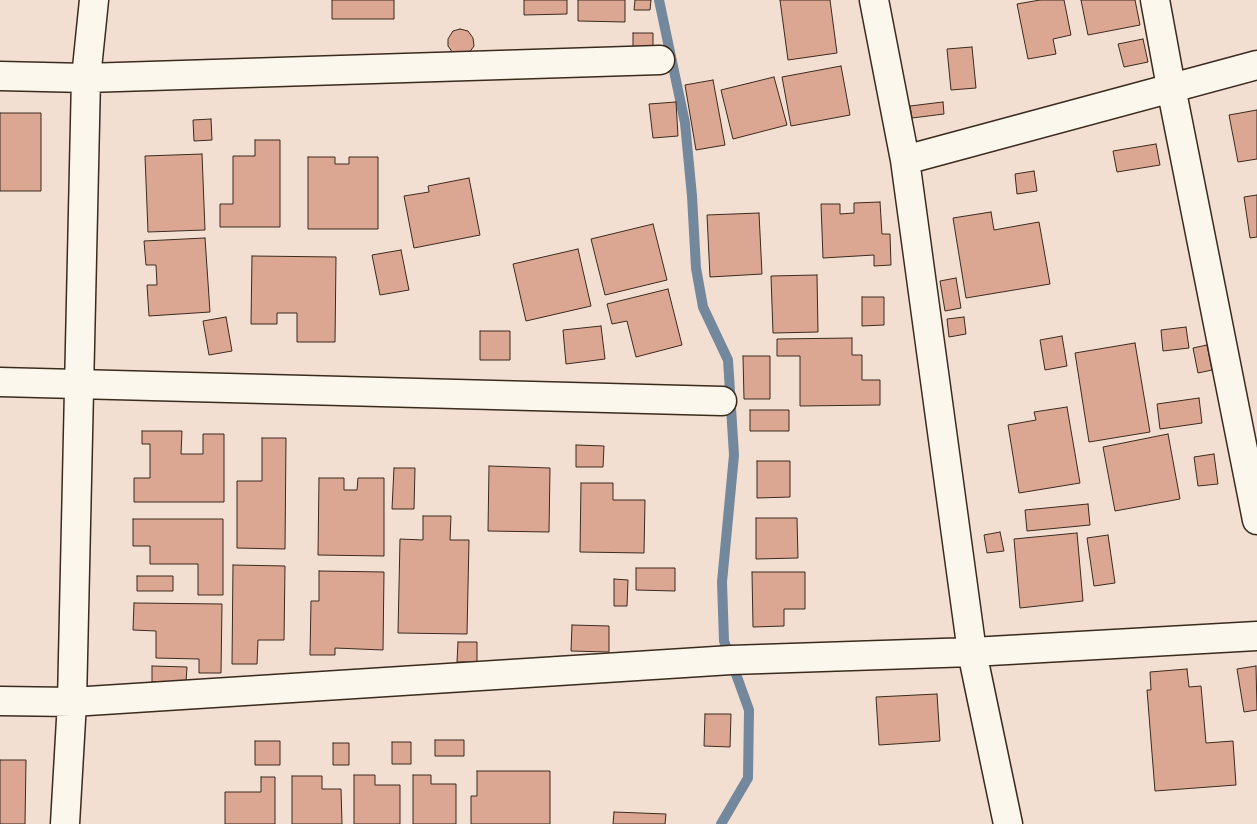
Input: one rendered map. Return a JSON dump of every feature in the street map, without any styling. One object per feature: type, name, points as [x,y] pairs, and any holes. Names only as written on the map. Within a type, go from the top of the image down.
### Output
[{"type":"street","points":[[65,824],[72,702],[86,78],[94,0]]},
{"type":"street","points":[[874,0],[905,160],[972,652],[1008,824]]},
{"type":"street","points":[[1155,0],[1257,520]]},
{"type":"street","points":[[0,76],[86,78],[660,60]]},
{"type":"street","points":[[905,160],[1257,65]]},
{"type":"street","points":[[0,382],[722,401]]},
{"type":"street","points":[[0,701],[72,702],[731,660],[972,652],[1257,636]]},
{"type":"building","points":[[332,0],[394,0],[394,19],[332,19]]},
{"type":"building","points":[[524,0],[567,0],[567,14],[524,15]]},
{"type":"building","points":[[578,0],[625,0],[625,22],[578,21]]},
{"type":"building","points":[[635,0],[651,0],[650,10],[634,10]]},
{"type":"building","points":[[780,0],[830,0],[837,53],[788,60]]},
{"type":"building","points":[[1040,0],[1064,0],[1071,35],[1053,39],[1056,54],[1028,59],[1017,4]]},
{"type":"building","points":[[1081,0],[1135,0],[1140,25],[1088,35]]},
{"type":"building","points":[[460,29],[468,31],[473,38],[474,46],[469,53],[453,53],[448,46],[448,39],[453,31]]},
{"type":"building","points":[[633,33],[653,33],[653,60],[633,60]]},
{"type":"building","points":[[1143,39],[1148,62],[1124,67],[1118,44]]},
{"type":"building","points":[[972,47],[976,88],[951,90],[947,49]]},
{"type":"building","points":[[841,66],[850,115],[791,126],[782,77]]},
{"type":"building","points":[[774,77],[787,125],[733,139],[721,90]]},
{"type":"building","points":[[713,80],[725,145],[696,150],[685,85]]},
{"type":"building","points":[[676,102],[678,136],[653,138],[649,104]]},
{"type":"building","points":[[943,102],[944,114],[912,118],[910,106]]},
{"type":"building","points":[[1257,110],[1257,159],[1238,162],[1229,115]]},
{"type":"building","points":[[0,113],[41,113],[41,191],[0,191]]},
{"type":"building","points":[[211,119],[212,140],[194,141],[193,120]]},
{"type":"building","points":[[255,140],[280,140],[280,227],[220,227],[220,204],[233,204],[233,156],[255,156]]},
{"type":"building","points":[[1156,144],[1160,165],[1117,172],[1113,151]]},
{"type":"building","points":[[202,154],[205,230],[148,232],[145,156]]},
{"type":"building","points":[[308,157],[335,157],[335,164],[349,164],[349,157],[378,157],[378,229],[308,229]]},
{"type":"building","points":[[1034,171],[1037,191],[1017,194],[1015,174]]},
{"type":"building","points":[[469,178],[480,235],[414,248],[404,196],[429,192],[428,186]]},
{"type":"building","points":[[1257,195],[1257,237],[1250,238],[1244,197]]},
{"type":"building","points":[[880,202],[882,234],[890,234],[891,265],[874,266],[874,255],[823,258],[821,204],[840,204],[840,214],[854,213],[854,203]]},
{"type":"building","points":[[991,212],[994,230],[1039,222],[1050,284],[966,298],[953,218]]},
{"type":"building","points":[[759,213],[762,274],[710,277],[707,215]]},
{"type":"building","points":[[653,224],[667,280],[605,295],[591,239]]},
{"type":"building","points":[[205,238],[210,312],[149,316],[147,285],[157,285],[156,265],[146,265],[144,241]]},
{"type":"building","points":[[578,249],[591,306],[526,321],[513,264]]},
{"type":"building","points":[[401,250],[409,290],[380,295],[372,255]]},
{"type":"building","points":[[252,256],[336,257],[335,342],[297,342],[297,313],[277,313],[277,324],[251,324]]},
{"type":"building","points":[[817,275],[818,332],[773,333],[771,276]]},
{"type":"building","points":[[956,278],[961,308],[945,311],[940,281]]},
{"type":"building","points":[[668,289],[682,345],[636,357],[627,321],[612,324],[607,304]]},
{"type":"building","points":[[862,297],[884,297],[884,325],[862,326]]},
{"type":"building","points":[[226,317],[232,351],[209,355],[203,321]]},
{"type":"building","points":[[964,317],[966,334],[949,337],[947,319]]},
{"type":"building","points":[[601,326],[605,359],[566,364],[563,330]]},
{"type":"building","points":[[1186,327],[1189,348],[1163,351],[1161,330]]},
{"type":"building","points":[[480,331],[510,331],[510,360],[480,360]]},
{"type":"building","points":[[1062,336],[1067,366],[1045,370],[1040,340]]},
{"type":"building","points":[[852,338],[852,355],[862,355],[862,380],[880,380],[880,405],[800,406],[800,356],[777,356],[777,339]]},
{"type":"building","points":[[1135,343],[1150,432],[1089,442],[1075,353]]},
{"type":"building","points":[[1207,345],[1212,370],[1198,373],[1193,348]]},
{"type":"building","points":[[743,356],[770,356],[770,399],[744,399]]},
{"type":"building","points":[[1199,398],[1202,423],[1160,429],[1157,404]]},
{"type":"building","points":[[1067,407],[1080,483],[1019,493],[1008,425],[1036,420],[1034,412]]},
{"type":"building","points":[[750,410],[789,410],[789,431],[750,431]]},
{"type":"building","points":[[142,431],[182,431],[181,454],[203,454],[203,434],[224,434],[224,502],[134,502],[134,478],[150,478],[150,444],[142,444]]},
{"type":"building","points":[[1168,434],[1180,499],[1115,511],[1103,447]]},
{"type":"building","points":[[262,438],[286,438],[285,549],[237,548],[237,481],[262,481]]},
{"type":"building","points":[[576,445],[604,446],[603,467],[576,467]]},
{"type":"building","points":[[1214,454],[1218,484],[1198,486],[1194,457]]},
{"type":"building","points":[[757,461],[790,461],[790,497],[757,498]]},
{"type":"building","points":[[489,466],[550,468],[549,532],[488,531]]},
{"type":"building","points":[[394,468],[415,468],[414,509],[392,509]]},
{"type":"building","points":[[319,478],[344,478],[344,490],[357,490],[358,478],[384,478],[384,556],[318,555]]},
{"type":"building","points":[[581,483],[613,483],[613,500],[645,500],[644,553],[580,552]]},
{"type":"building","points":[[1088,504],[1090,525],[1027,531],[1025,510]]},
{"type":"building","points":[[423,516],[451,516],[450,540],[469,540],[467,634],[398,633],[400,539],[423,540]]},
{"type":"building","points":[[756,518],[797,518],[798,558],[756,559]]},
{"type":"building","points":[[133,519],[223,519],[223,595],[198,595],[198,564],[150,564],[150,546],[133,546]]},
{"type":"building","points":[[1000,532],[1004,551],[987,553],[984,535]]},
{"type":"building","points":[[1077,533],[1083,601],[1020,608],[1014,539]]},
{"type":"building","points":[[1108,535],[1115,583],[1094,586],[1087,538]]},
{"type":"building","points":[[233,565],[285,566],[284,640],[258,640],[257,664],[232,664]]},
{"type":"building","points":[[636,568],[675,568],[675,591],[636,590]]},
{"type":"building","points":[[319,571],[384,572],[383,650],[335,648],[335,655],[310,655],[311,601],[319,601]]},
{"type":"building","points":[[752,572],[805,572],[805,609],[784,609],[784,626],[753,627]]},
{"type":"building","points":[[137,576],[173,576],[173,591],[137,591]]},
{"type":"building","points":[[614,579],[628,580],[627,606],[614,606]]},
{"type":"building","points":[[134,603],[222,604],[221,673],[199,673],[199,659],[156,658],[156,631],[133,630]]},
{"type":"building","points":[[572,625],[609,626],[609,652],[571,651]]},
{"type":"building","points":[[458,642],[477,642],[477,662],[457,662]]},
{"type":"building","points":[[152,666],[187,667],[186,682],[152,682]]},
{"type":"building","points":[[1256,666],[1257,710],[1244,712],[1237,669]]},
{"type":"building","points":[[1187,669],[1189,687],[1201,686],[1206,743],[1233,741],[1236,785],[1155,791],[1147,690],[1151,690],[1150,672]]},
{"type":"building","points":[[937,694],[940,741],[879,745],[876,697]]},
{"type":"building","points":[[705,714],[731,714],[730,747],[704,746]]},
{"type":"building","points":[[435,740],[464,740],[464,756],[435,756]]},
{"type":"building","points":[[255,741],[280,741],[280,765],[255,765]]},
{"type":"building","points":[[392,742],[411,742],[411,764],[392,764]]},
{"type":"building","points":[[333,743],[349,743],[349,765],[333,765]]},
{"type":"building","points":[[0,760],[26,760],[25,824],[0,824]]},
{"type":"building","points":[[477,771],[550,771],[550,824],[471,824],[471,796],[477,796]]},
{"type":"building","points":[[354,775],[375,775],[375,785],[400,785],[400,824],[354,824]]},
{"type":"building","points":[[413,775],[431,775],[431,784],[456,784],[456,824],[413,824]]},
{"type":"building","points":[[292,776],[322,776],[322,789],[341,789],[342,824],[292,824]]},
{"type":"building","points":[[261,777],[275,777],[275,824],[225,824],[225,792],[261,792]]},
{"type":"building","points":[[614,812],[666,814],[665,824],[613,824]]},
{"type":"waterway","points":[[659,0],[685,123],[696,268],[703,307],[728,360],[734,455],[722,582],[724,641],[749,710],[748,778],[721,824]]}]
